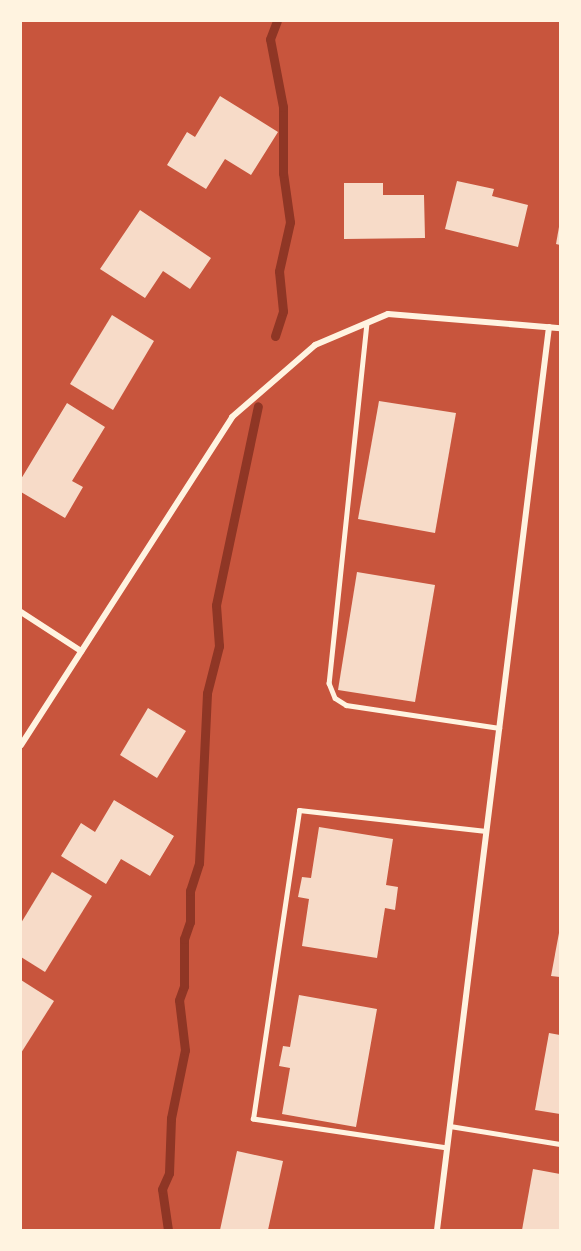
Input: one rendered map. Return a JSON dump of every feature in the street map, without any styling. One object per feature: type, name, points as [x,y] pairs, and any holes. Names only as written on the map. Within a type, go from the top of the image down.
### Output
[{"type":"street","points":[[21,745],[232,417],[315,345],[388,314],[560,328]]},
{"type":"street","points":[[437,1230],[549,327]]},
{"type":"street","points":[[21,612],[81,651]]},
{"type":"lane","points":[[367,323],[329,683],[335,698],[346,705],[499,728]]},
{"type":"lane","points":[[447,1148],[253,1119],[298,810],[486,831]]},
{"type":"lane","points":[[450,1126],[560,1144]]},
{"type":"building","points":[[220,96],[278,132],[251,175],[225,159],[206,189],[167,165],[187,132],[195,137]]},
{"type":"building","points":[[457,181],[494,189],[492,196],[528,205],[518,247],[445,229]]},
{"type":"building","points":[[344,183],[383,183],[383,195],[424,195],[425,238],[344,239]]},
{"type":"building","points":[[140,210],[211,258],[190,289],[163,271],[145,298],[100,269]]},
{"type":"building","points":[[560,227],[560,245],[556,244]]},
{"type":"building","points":[[112,315],[154,341],[113,410],[70,384]]},
{"type":"building","points":[[379,401],[456,413],[435,533],[358,519]]},
{"type":"building","points":[[67,403],[105,427],[72,481],[83,487],[65,518],[21,492],[21,479]]},
{"type":"building","points":[[357,572],[435,585],[415,702],[338,690]]},
{"type":"building","points":[[148,708],[186,731],[157,778],[120,755]]},
{"type":"building","points":[[114,800],[174,836],[150,876],[121,859],[106,884],[61,856],[81,823],[95,832]]},
{"type":"building","points":[[319,827],[393,839],[386,885],[398,887],[395,910],[385,908],[377,958],[302,946],[309,899],[298,897],[302,877],[311,878]]},
{"type":"building","points":[[52,872],[92,896],[45,972],[21,957],[21,923]]},
{"type":"building","points":[[560,933],[560,977],[551,976]]},
{"type":"building","points":[[21,980],[54,1001],[21,1053]]},
{"type":"building","points":[[299,995],[377,1009],[356,1127],[282,1114],[290,1068],[279,1066],[283,1046],[290,1047]]},
{"type":"building","points":[[549,1033],[560,1035],[560,1114],[535,1110]]},
{"type":"building","points":[[237,1151],[283,1161],[268,1230],[220,1230]]},
{"type":"building","points":[[533,1169],[560,1174],[560,1230],[522,1230]]},
{"type":"waterway","points":[[275,336],[283,311],[279,271],[290,222],[283,173],[283,107],[270,39],[277,21]]},
{"type":"waterway","points":[[168,1230],[162,1189],[169,1173],[171,1118],[185,1050],[179,1000],[184,986],[184,939],[190,922],[190,891],[199,863],[207,693],[219,646],[216,605],[258,406]]}]
